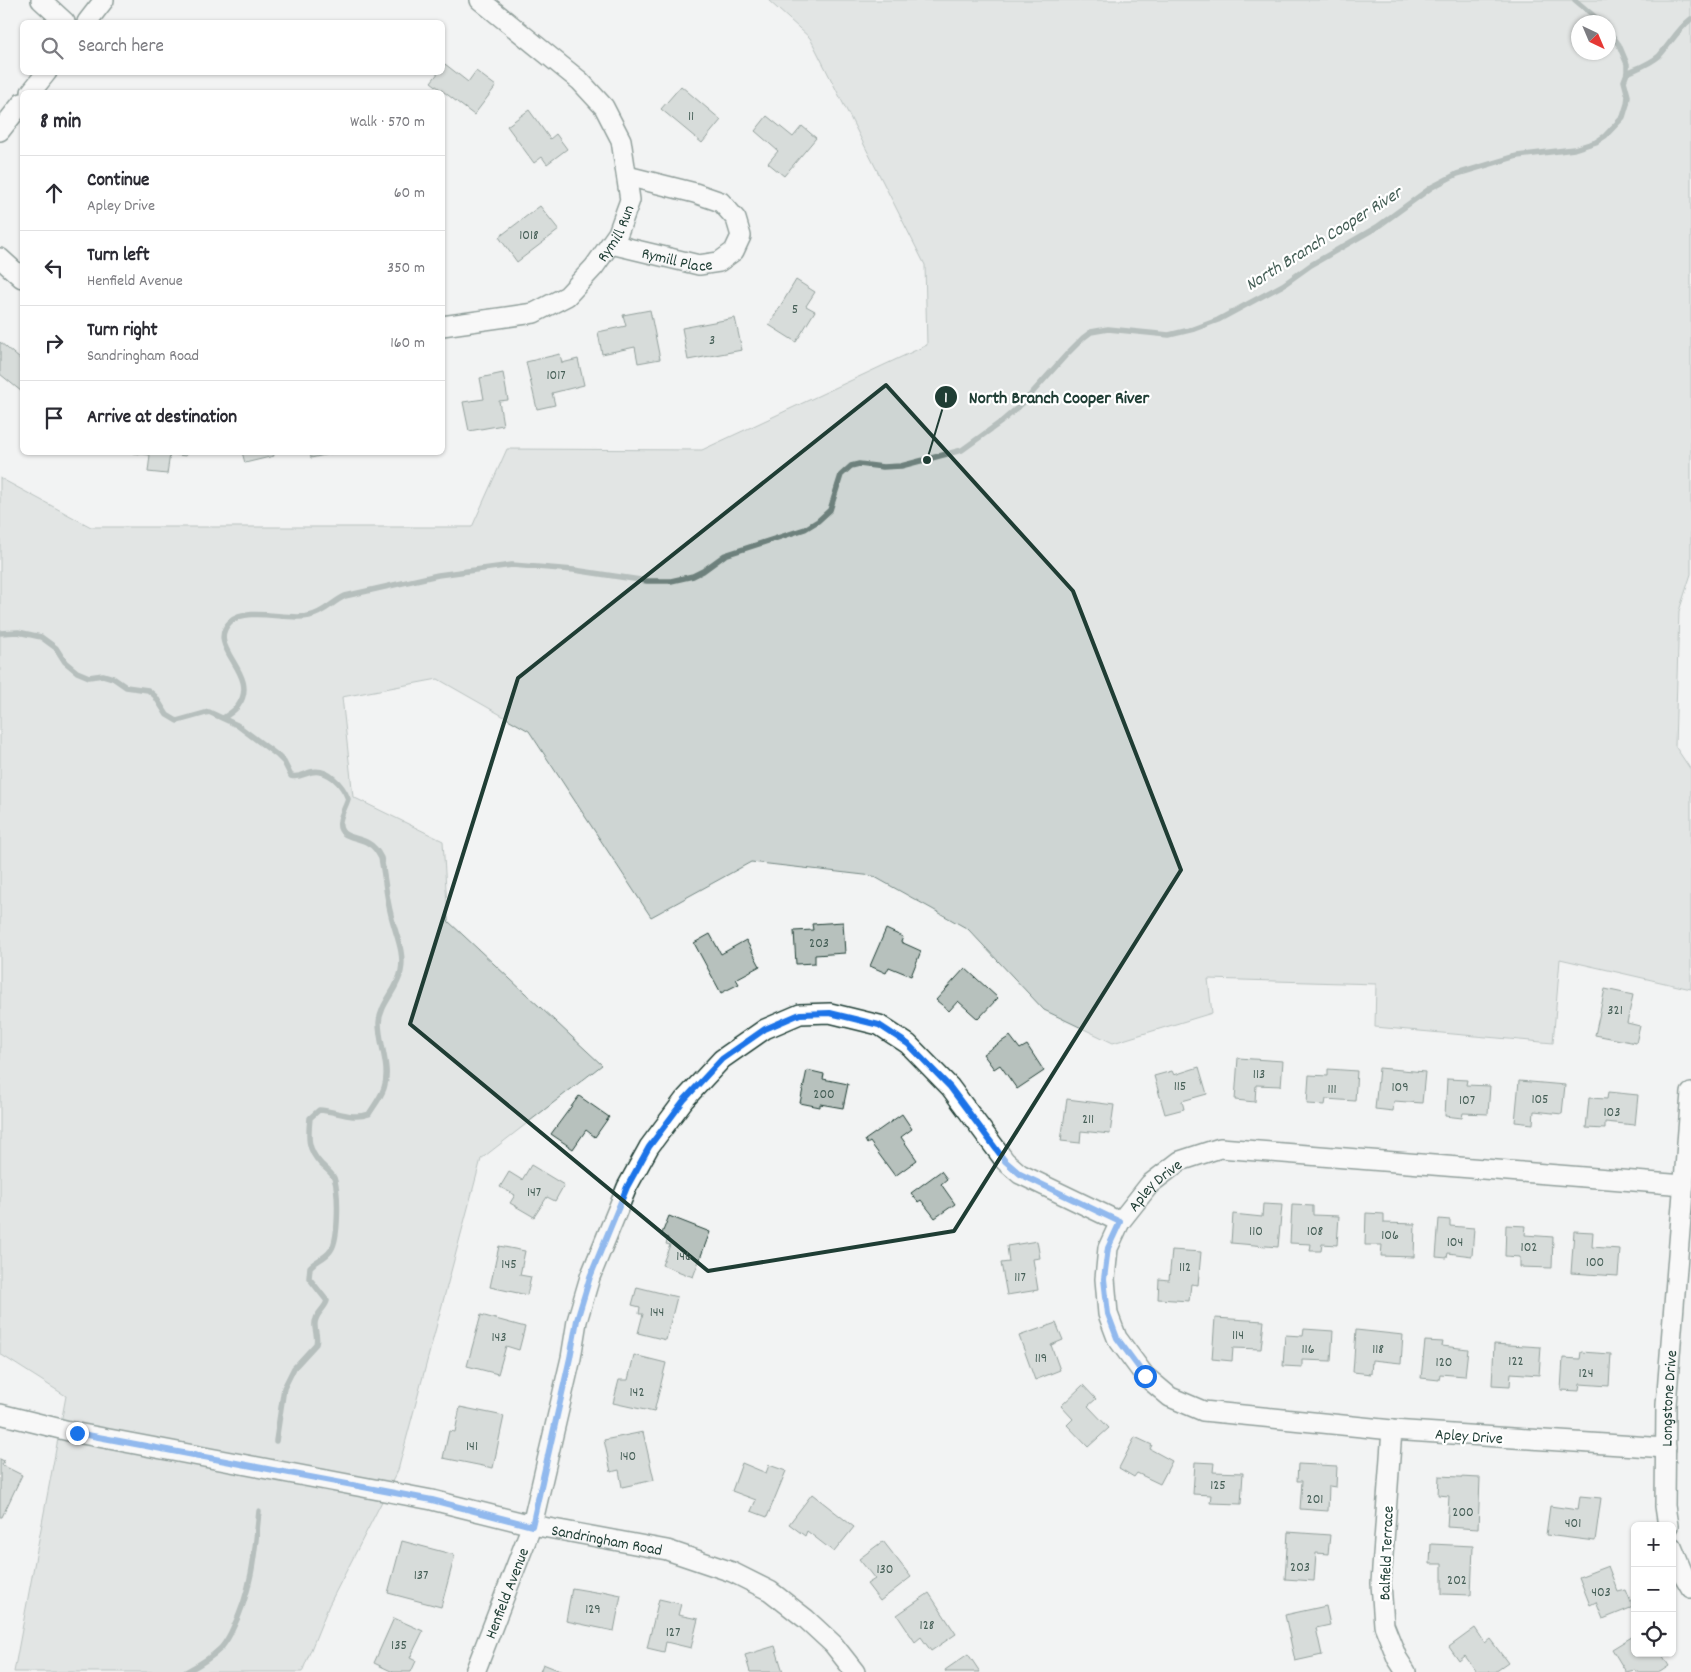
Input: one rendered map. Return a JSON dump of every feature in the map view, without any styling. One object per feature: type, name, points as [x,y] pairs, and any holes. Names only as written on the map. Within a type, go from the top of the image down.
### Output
[{"type":"street","points":[[41,0],[63,20]]},
{"type":"street","points":[[89,20],[104,0]]},
{"type":"street","name":"Rymill Run","points":[[445,326],[534,313],[567,296],[594,267],[611,244],[618,233],[630,200],[621,140],[604,107],[580,81],[480,0]]},
{"type":"street","points":[[33,90],[45,75]]},
{"type":"street","points":[[0,131],[20,106]]},
{"type":"street","name":"Rymill Place","points":[[611,244],[699,266],[719,262],[734,251],[741,236],[736,219],[721,202],[695,192],[626,176]]},
{"type":"street","points":[[0,258],[20,276]]},
{"type":"street","name":"Henfield Avenue","points":[[475,1672],[532,1526],[577,1320],[590,1277],[627,1187],[649,1147],[684,1100],[722,1059],[765,1029],[800,1014],[830,1013],[879,1025],[908,1044],[950,1087],[1005,1161],[1020,1174],[1120,1222]]},
{"type":"street","name":"Longstone Drive","points":[[1667,1522],[1665,1506],[1666,1404],[1691,1092]]},
{"type":"street","name":"Apley Drive","points":[[1666,1448],[1392,1430],[1203,1411],[1170,1396],[1145,1376],[1117,1338],[1108,1314],[1104,1279],[1108,1248],[1120,1222],[1150,1184],[1180,1161],[1220,1148],[1684,1185]]},
{"type":"street","name":"Sandringham Road","points":[[0,1414],[77,1433],[432,1500],[532,1526],[666,1550],[732,1572],[770,1591],[806,1619],[832,1644],[855,1672]]},
{"type":"street","name":"Balfield Terrace","points":[[1392,1430],[1381,1583],[1384,1626],[1397,1658],[1406,1672]]},
{"type":"street","points":[[1676,1557],[1691,1588]]},
{"type":"highlighted area","points":[[886,385],[1073,591],[1181,870],[954,1231],[708,1271],[410,1024],[518,678]]},
{"type":"shaded area","points":[[768,0],[1691,0],[1691,574],[1679,611],[1675,746],[1691,770],[1691,989],[1560,959],[1553,1043],[1375,1027],[1376,984],[1208,979],[1212,1013],[1113,1043],[1044,1010],[968,929],[873,876],[751,862],[651,917],[529,731],[438,679],[342,697],[353,797],[443,841],[448,921],[602,1065],[481,1159],[398,1470],[329,1605],[302,1672],[14,1672],[66,1396],[0,1354],[0,478],[91,527],[472,527],[507,449],[702,450],[927,345],[925,265],[810,38]]},
{"type":"building","points":[[445,64],[468,82],[476,71],[496,86],[474,115],[445,93],[445,90],[441,90],[431,82],[437,75],[445,75]]},
{"type":"building","points":[[681,86],[721,120],[702,143],[661,109]]},
{"type":"building","points":[[529,110],[550,139],[556,134],[567,149],[547,164],[542,157],[534,163],[507,126]]},
{"type":"building","points":[[767,116],[793,137],[802,126],[816,138],[784,176],[768,163],[778,151],[755,131]]},
{"type":"building","points":[[540,206],[559,230],[517,262],[499,237]]},
{"type":"building","points":[[796,280],[815,292],[806,306],[815,311],[796,342],[769,325]]},
{"type":"building","points":[[650,310],[660,359],[638,363],[635,347],[602,354],[598,332],[626,326],[623,315]]},
{"type":"building","points":[[735,318],[742,350],[688,360],[682,328]]},
{"type":"building","points":[[0,342],[20,359],[20,390],[0,374]]},
{"type":"building","points":[[560,354],[562,363],[578,359],[584,385],[552,393],[555,405],[537,409],[526,362]]},
{"type":"building","points":[[503,373],[508,400],[499,401],[503,425],[469,431],[463,402],[484,399],[480,378]]},
{"type":"building","points":[[150,455],[170,455],[167,474],[148,472]]},
{"type":"building","points":[[243,455],[274,455],[274,456],[245,463]]},
{"type":"building","points":[[310,455],[324,455],[311,458]]},
{"type":"building","points":[[843,922],[845,953],[815,955],[815,963],[796,964],[794,931],[813,930],[812,924]]},
{"type":"building","points":[[886,929],[903,937],[901,942],[921,951],[911,976],[889,967],[886,973],[870,966]]},
{"type":"building","points":[[710,934],[721,954],[746,940],[760,966],[736,979],[739,984],[721,993],[694,943]]},
{"type":"building","points":[[965,968],[998,998],[978,1019],[958,1001],[949,1011],[936,1000]]},
{"type":"building","points":[[1605,989],[1633,995],[1627,1023],[1640,1026],[1636,1043],[1595,1035]]},
{"type":"building","points":[[1010,1036],[1020,1049],[1027,1045],[1044,1071],[1017,1089],[1000,1065],[994,1069],[983,1054]]},
{"type":"building","points":[[1238,1058],[1283,1061],[1281,1086],[1256,1085],[1255,1102],[1235,1100]]},
{"type":"building","points":[[1199,1067],[1207,1094],[1182,1101],[1184,1109],[1165,1114],[1154,1076],[1172,1071],[1174,1075]]},
{"type":"building","points":[[1379,1068],[1425,1072],[1422,1103],[1394,1101],[1393,1111],[1375,1109]]},
{"type":"building","points":[[1328,1069],[1357,1071],[1355,1101],[1326,1099],[1325,1105],[1307,1104],[1309,1075],[1328,1076]]},
{"type":"building","points":[[807,1070],[824,1074],[823,1079],[848,1084],[843,1108],[820,1104],[820,1107],[800,1103]]},
{"type":"building","points":[[1447,1079],[1467,1080],[1466,1085],[1490,1086],[1488,1114],[1463,1113],[1462,1118],[1445,1116]]},
{"type":"building","points":[[1519,1081],[1565,1085],[1562,1114],[1534,1111],[1533,1124],[1515,1122]]},
{"type":"building","points":[[1608,1092],[1638,1095],[1635,1125],[1605,1122],[1605,1129],[1586,1128],[1589,1098],[1607,1099]]},
{"type":"building","points":[[579,1096],[609,1117],[595,1137],[586,1130],[573,1149],[551,1134]]},
{"type":"building","points":[[1067,1099],[1114,1105],[1110,1134],[1081,1131],[1080,1143],[1061,1141]]},
{"type":"building","points":[[902,1114],[912,1129],[901,1137],[917,1160],[895,1176],[870,1142],[867,1144],[865,1140]]},
{"type":"building","points":[[531,1165],[564,1185],[555,1201],[547,1197],[534,1217],[510,1203],[515,1195],[500,1187],[509,1172],[522,1180]]},
{"type":"building","points":[[941,1171],[947,1179],[941,1184],[955,1204],[935,1218],[921,1200],[918,1202],[911,1193]]},
{"type":"building","points":[[1263,1204],[1282,1205],[1278,1247],[1231,1243],[1233,1214],[1262,1217]]},
{"type":"building","points":[[1292,1205],[1313,1206],[1313,1215],[1339,1216],[1337,1245],[1322,1244],[1321,1251],[1310,1251],[1311,1244],[1290,1243]]},
{"type":"building","points":[[1366,1213],[1384,1214],[1384,1223],[1415,1224],[1414,1257],[1381,1256],[1382,1245],[1365,1245]]},
{"type":"building","points":[[669,1216],[710,1232],[693,1277],[662,1265],[670,1245],[666,1244],[668,1238],[661,1236]]},
{"type":"building","points":[[1439,1219],[1450,1220],[1450,1226],[1474,1228],[1472,1256],[1448,1253],[1447,1258],[1436,1257]]},
{"type":"building","points":[[1506,1225],[1526,1226],[1525,1235],[1553,1237],[1552,1268],[1520,1267],[1520,1257],[1505,1256]]},
{"type":"building","points":[[1574,1231],[1593,1232],[1592,1247],[1620,1249],[1618,1276],[1571,1273]]},
{"type":"building","points":[[1037,1241],[1040,1258],[1033,1259],[1038,1290],[1007,1295],[1001,1263],[1009,1262],[1007,1246]]},
{"type":"building","points":[[499,1246],[525,1251],[520,1275],[531,1277],[527,1295],[490,1287]]},
{"type":"building","points":[[1172,1250],[1201,1252],[1198,1285],[1191,1284],[1189,1301],[1158,1299],[1159,1279],[1169,1280]]},
{"type":"building","points":[[637,1287],[677,1297],[666,1340],[638,1333],[643,1314],[639,1314],[640,1307],[632,1305]]},
{"type":"building","points":[[481,1315],[525,1327],[519,1350],[506,1346],[498,1374],[467,1366]]},
{"type":"building","points":[[1215,1318],[1264,1321],[1261,1349],[1233,1348],[1232,1361],[1212,1359]]},
{"type":"building","points":[[1056,1323],[1063,1340],[1051,1345],[1060,1370],[1035,1380],[1019,1336]]},
{"type":"building","points":[[1304,1329],[1333,1331],[1331,1361],[1302,1360],[1302,1367],[1283,1366],[1285,1335],[1303,1336]]},
{"type":"building","points":[[1356,1330],[1403,1335],[1401,1363],[1372,1360],[1371,1374],[1353,1372]]},
{"type":"building","points":[[1425,1341],[1443,1342],[1442,1346],[1468,1349],[1465,1376],[1440,1374],[1439,1380],[1421,1378]]},
{"type":"building","points":[[1494,1344],[1541,1347],[1539,1375],[1511,1373],[1510,1386],[1492,1385]]},
{"type":"building","points":[[1581,1352],[1611,1354],[1609,1386],[1580,1384],[1579,1391],[1561,1390],[1563,1358],[1580,1359]]},
{"type":"building","points":[[634,1355],[666,1363],[654,1412],[613,1403],[619,1380],[628,1380]]},
{"type":"building","points":[[1083,1385],[1096,1399],[1088,1406],[1109,1428],[1088,1447],[1067,1425],[1073,1419],[1061,1406]]},
{"type":"building","points":[[460,1407],[504,1416],[493,1468],[443,1458],[449,1431],[455,1432]]},
{"type":"building","points":[[643,1432],[654,1480],[622,1487],[619,1470],[611,1472],[604,1440]]},
{"type":"building","points":[[1135,1437],[1152,1445],[1150,1449],[1172,1461],[1160,1484],[1137,1473],[1134,1477],[1119,1468]]},
{"type":"building","points":[[0,1459],[4,1461],[2,1465],[22,1475],[2,1517],[0,1517]]},
{"type":"building","points":[[1195,1462],[1214,1463],[1213,1472],[1243,1473],[1241,1504],[1210,1503],[1211,1495],[1193,1494]]},
{"type":"building","points":[[742,1463],[766,1473],[769,1465],[786,1471],[767,1517],[751,1511],[756,1500],[732,1491]]},
{"type":"building","points":[[1298,1464],[1337,1466],[1336,1487],[1329,1486],[1328,1511],[1300,1509],[1302,1481],[1297,1481]]},
{"type":"building","points":[[1439,1476],[1480,1478],[1478,1529],[1447,1527],[1449,1496],[1438,1495]]},
{"type":"building","points":[[812,1494],[854,1527],[834,1552],[807,1531],[805,1536],[789,1524]]},
{"type":"building","points":[[1580,1496],[1601,1498],[1595,1541],[1546,1535],[1550,1506],[1578,1510]]},
{"type":"building","points":[[1288,1532],[1330,1535],[1328,1554],[1316,1553],[1314,1581],[1285,1579]]},
{"type":"building","points":[[402,1541],[455,1555],[441,1607],[388,1593]]},
{"type":"building","points":[[883,1541],[911,1577],[880,1601],[867,1584],[875,1579],[859,1559]]},
{"type":"building","points":[[1431,1544],[1473,1546],[1471,1595],[1442,1594],[1442,1564],[1430,1564]]},
{"type":"building","points":[[1608,1566],[1618,1592],[1626,1590],[1631,1602],[1631,1608],[1603,1619],[1596,1602],[1590,1605],[1579,1577]]},
{"type":"building","points":[[572,1588],[621,1595],[614,1631],[566,1621]]},
{"type":"building","points":[[929,1593],[956,1634],[931,1651],[921,1637],[915,1642],[897,1615]]},
{"type":"building","points":[[659,1599],[681,1604],[678,1615],[698,1619],[691,1648],[666,1642],[664,1652],[647,1648]]},
{"type":"building","points":[[1326,1606],[1330,1625],[1316,1628],[1322,1655],[1295,1661],[1285,1615]]},
{"type":"building","points":[[394,1618],[423,1631],[410,1658],[416,1661],[411,1672],[393,1672],[374,1663]]},
{"type":"building","points":[[1475,1628],[1485,1643],[1490,1639],[1508,1663],[1495,1672],[1477,1672],[1465,1656],[1459,1661],[1449,1647]]},
{"type":"building","points":[[1631,1637],[1631,1657],[1663,1657],[1669,1666],[1660,1672],[1636,1672],[1635,1670],[1626,1672],[1612,1649]]},
{"type":"building","points":[[775,1646],[783,1672],[750,1672],[745,1655]]},
{"type":"building","points":[[968,1654],[980,1672],[946,1672],[945,1670]]},
{"type":"building","points":[[543,1664],[563,1672],[540,1672]]},
{"type":"waterway","points":[[1575,0],[1593,15]]},
{"type":"waterway","name":"North Branch Cooper River","points":[[1627,73],[1648,64],[1659,56],[1691,19]]},
{"type":"waterway","name":"North Branch Cooper River","points":[[223,718],[238,706],[243,694],[243,683],[224,641],[224,632],[230,622],[238,617],[257,614],[290,617],[309,616],[345,596],[438,575],[512,565],[574,570],[647,581],[671,581],[693,576],[725,555],[805,529],[830,510],[841,475],[851,466],[859,464],[883,467],[901,466],[962,450],[1001,422],[1023,403],[1067,354],[1091,332],[1108,329],[1169,335],[1194,329],[1218,320],[1283,285],[1311,265],[1377,227],[1432,187],[1457,174],[1517,156],[1574,149],[1596,142],[1605,136],[1623,117],[1627,104],[1628,96],[1624,81],[1627,73],[1627,64],[1616,41]]},
{"type":"waterway","points":[[0,633],[18,632],[41,637],[56,648],[65,662],[77,672],[89,677],[103,675],[113,678],[126,687],[148,690],[155,696],[167,715],[177,721],[209,712],[237,725],[277,755],[284,762],[291,776],[299,776],[317,771],[329,775],[339,783],[348,799],[340,821],[342,831],[349,836],[370,844],[376,849],[381,858],[389,908],[402,957],[399,978],[382,1009],[379,1023],[386,1080],[381,1095],[369,1114],[350,1116],[319,1110],[310,1118],[309,1137],[311,1148],[316,1158],[333,1176],[336,1184],[336,1236],[334,1244],[327,1255],[310,1267],[309,1278],[327,1301],[315,1322],[316,1344],[294,1368],[284,1388],[276,1441]]},
{"type":"waterway","points":[[186,1672],[205,1661],[221,1648],[239,1614],[245,1600],[252,1571],[259,1511]]},
{"type":"place","name":"North Branch Cooper River","points":[[927,460]]},
{"type":"route","points":[[77,1433],[432,1500],[532,1526],[577,1320],[590,1277],[627,1187],[649,1147],[684,1100],[722,1059],[765,1029],[800,1014],[830,1013],[879,1025],[908,1044],[950,1087],[1005,1161],[1020,1174],[1120,1222],[1108,1248],[1104,1279],[1108,1314],[1117,1338],[1145,1376]]}]
